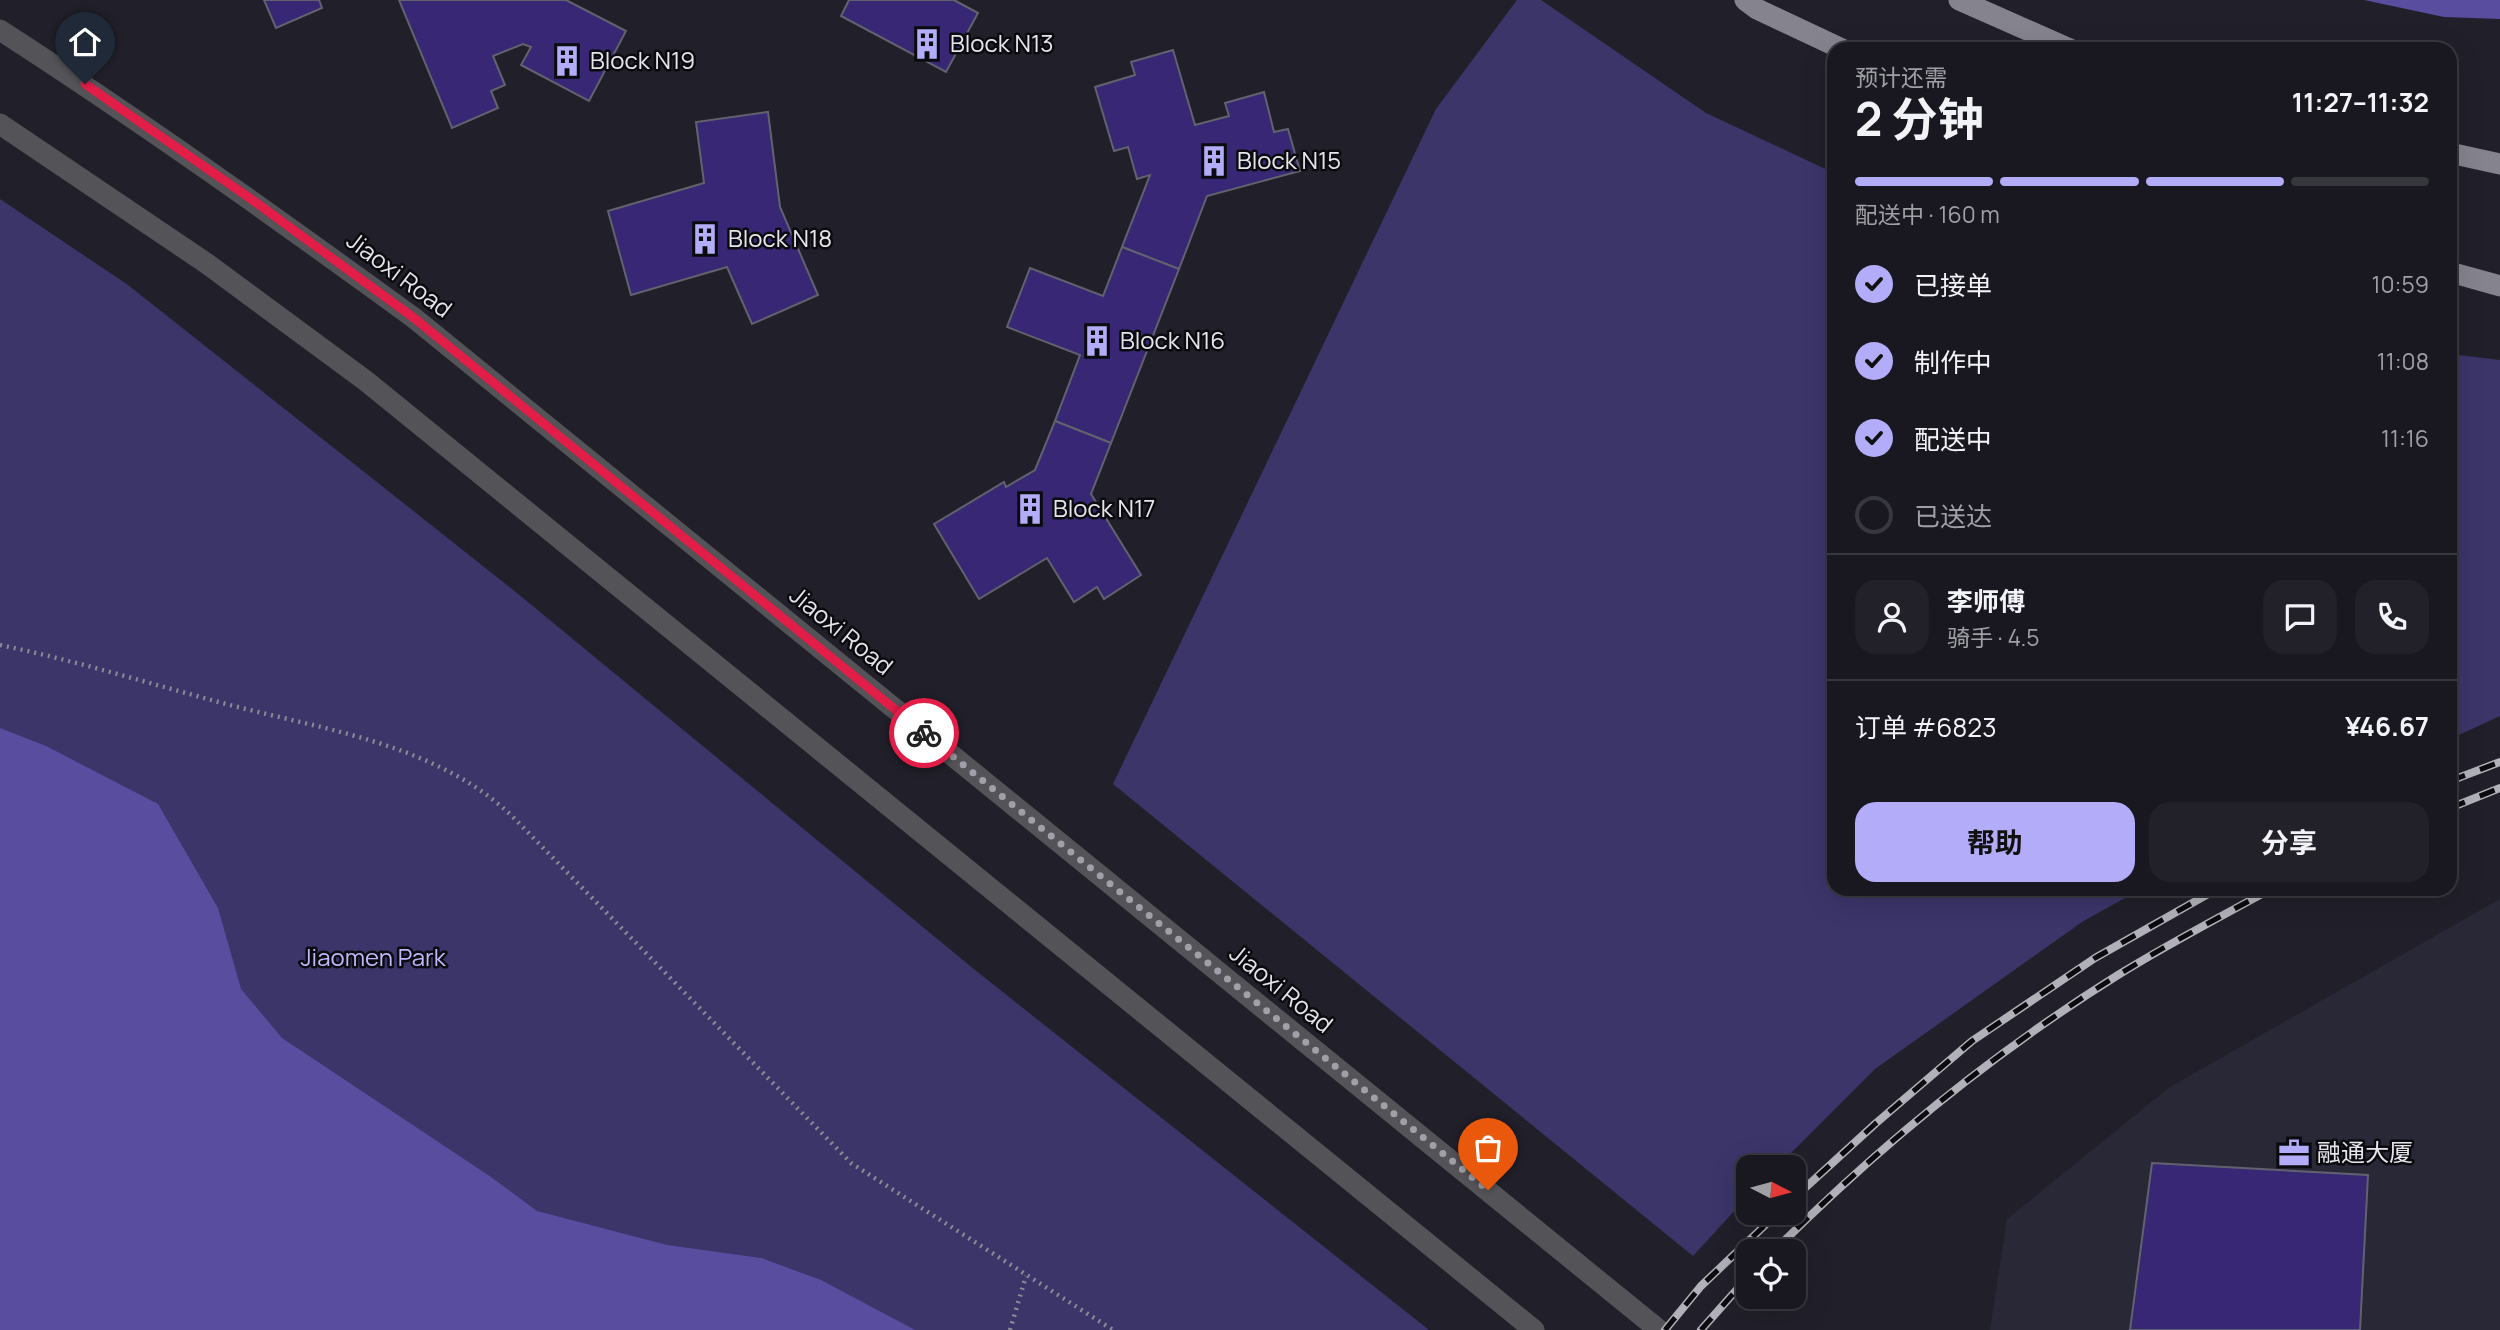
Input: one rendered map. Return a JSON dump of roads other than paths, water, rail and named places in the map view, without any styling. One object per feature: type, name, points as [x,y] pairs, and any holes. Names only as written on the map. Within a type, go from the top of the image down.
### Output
[{"type":"main road","points":[[1734,0],[1751,5],[1828,42]]},
{"type":"main road","points":[[1959,0],[2054,42]]},
{"type":"main road","points":[[2457,155],[2500,164]]},
{"type":"main road","points":[[2457,274],[2500,286]]},
{"type":"street","name":"Jiaoxi Road","points":[[0,30],[85,84],[251,199],[414,318],[1659,1330]]},
{"type":"street","points":[[0,124],[206,263],[366,381],[1534,1330]]},
{"type":"railway","points":[[2457,778],[2500,762]]},
{"type":"railway","points":[[2457,805],[2500,788]]},
{"type":"railway","points":[[1806,1187],[1972,1041],[2095,958],[2205,896]]},
{"type":"railway","points":[[1786,1239],[1854,1175],[1938,1103],[2026,1036],[2137,964],[2258,896]]},
{"type":"railway","points":[[1665,1330],[1701,1286],[1765,1225]]},
{"type":"railway","points":[[1701,1330],[1736,1291]]},
{"type":"place","name":"Block N13","points":[[927,44]]},
{"type":"place","name":"Block N19","points":[[567,61]]},
{"type":"place","name":"Block N15","points":[[1214,161]]},
{"type":"place","name":"Block N18","points":[[705,239]]},
{"type":"place","name":"Block N16","points":[[1097,341]]},
{"type":"place","name":"Block N17","points":[[1030,509]]},
{"type":"place","name":"融通大厦","points":[[2294,1153]]},
{"type":"park label","name":"Jiaomen Park","points":[[373,958]]}]
